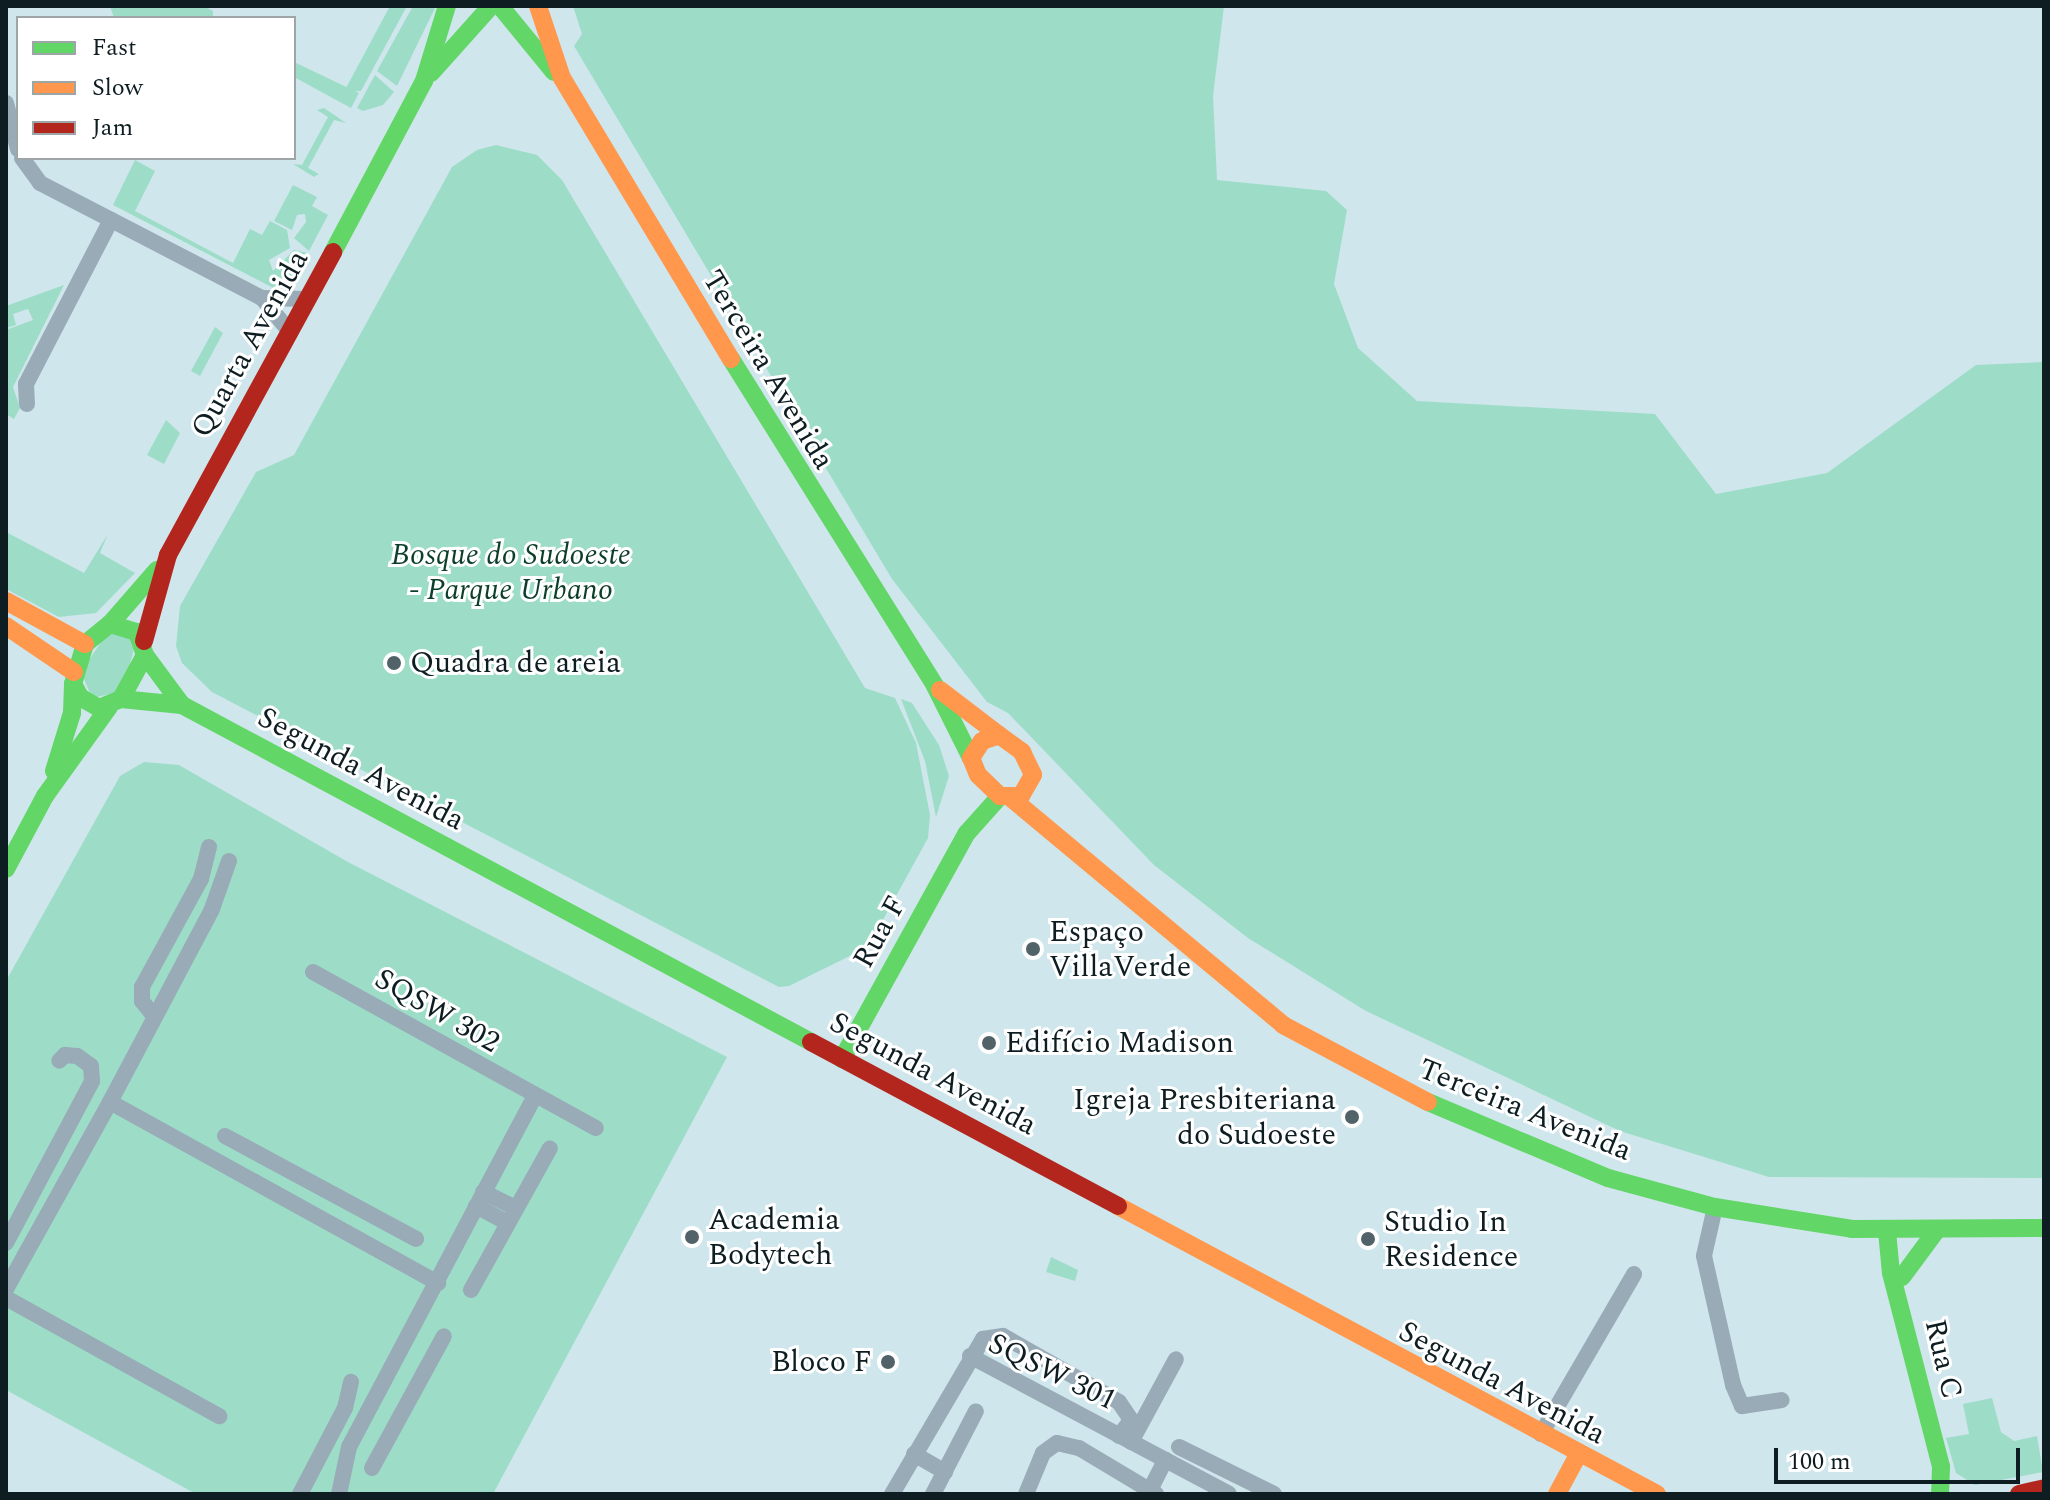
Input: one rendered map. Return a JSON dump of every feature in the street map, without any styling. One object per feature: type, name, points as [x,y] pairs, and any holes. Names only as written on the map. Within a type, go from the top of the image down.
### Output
[{"type":"street","name":"Quarta Avenida","points":[[145,648],[168,555],[424,81],[447,6]]},
{"type":"street","name":"Quarta Avenida","points":[[424,81],[491,6]]},
{"type":"street","points":[[500,6],[562,78]]},
{"type":"street","points":[[538,6],[562,78]]},
{"type":"street","name":"Terceira Avenida","points":[[562,78],[780,444],[935,686],[975,766]]},
{"type":"street","points":[[6,103],[16,141]]},
{"type":"street","points":[[23,160],[40,183],[262,298],[290,332]]},
{"type":"street","points":[[27,404],[26,384],[111,220]]},
{"type":"street","points":[[262,298],[307,299]]},
{"type":"street","points":[[45,796],[72,713],[74,678],[85,644],[110,624],[168,555]]},
{"type":"street","points":[[6,601],[85,644]]},
{"type":"street","points":[[6,869],[45,796],[140,672],[145,648],[125,625],[110,624]]},
{"type":"street","points":[[6,626],[74,678],[87,703],[115,703]]},
{"type":"street","name":"Segunda Avenida","points":[[145,648],[182,705]]},
{"type":"street","name":"Terceira Avenida","points":[[935,686],[999,735]]},
{"type":"street","name":"Segunda Avenida","points":[[115,703],[182,705],[1578,1455],[1657,1494]]},
{"type":"street","points":[[999,735],[1022,752],[1033,775],[1028,790],[1005,797],[975,766],[982,741],[999,735]]},
{"type":"street","name":"Rua F","points":[[967,833],[975,766]]},
{"type":"street","name":"Terceira Avenida","points":[[1033,775],[1065,838]]},
{"type":"street","name":"Terceira Avenida","points":[[1005,797],[1065,838],[1160,926],[1283,1025],[1446,1112],[1608,1178],[1715,1207],[1852,1229],[1936,1231],[2044,1228]]},
{"type":"street","name":"Rua F","points":[[842,1059],[967,833],[1005,797]]},
{"type":"street","points":[[154,1016],[142,1001],[142,987],[189,898],[209,847]]},
{"type":"street","points":[[6,1289],[212,909],[229,861]]},
{"type":"street","points":[[189,898],[212,909]]},
{"type":"street","name":"SQSW 302","points":[[313,972],[534,1098],[596,1128]]},
{"type":"street","points":[[6,1243],[90,1086],[93,1069],[71,1054],[59,1061]]},
{"type":"street","points":[[339,1494],[349,1447],[396,1365],[534,1098]]},
{"type":"street","points":[[110,1102],[438,1283]]},
{"type":"street","points":[[68,1125],[89,1136]]},
{"type":"street","points":[[225,1136],[416,1239]]},
{"type":"street","points":[[471,1290],[550,1148]]},
{"type":"street","points":[[56,1149],[77,1156]]},
{"type":"street","points":[[250,1178],[265,1157]]},
{"type":"street","points":[[480,1199],[512,1216]]},
{"type":"street","points":[[1715,1207],[1704,1256],[1733,1385],[1742,1406],[1782,1400]]},
{"type":"street","points":[[371,1247],[386,1222]]},
{"type":"street","points":[[1852,1229],[1897,1275],[1936,1231]]},
{"type":"street","name":"Rua C","points":[[1893,1231],[1903,1310],[1950,1494]]},
{"type":"street","points":[[1541,1434],[1634,1274]]},
{"type":"street","points":[[6,1298],[219,1416]]},
{"type":"street","points":[[372,1468],[444,1336]]},
{"type":"street","points":[[970,1356],[983,1339],[1003,1336],[1119,1402],[1131,1420],[1125,1439]]},
{"type":"street","name":"SQSW 301","points":[[892,1494],[970,1356],[1229,1494]]},
{"type":"street","points":[[1125,1439],[1176,1359]]},
{"type":"street","points":[[396,1365],[419,1381]]},
{"type":"street","points":[[300,1494],[345,1408],[351,1382]]},
{"type":"street","points":[[379,1394],[403,1410]]},
{"type":"street","points":[[345,1408],[364,1419]]},
{"type":"street","points":[[933,1494],[976,1411]]},
{"type":"street","points":[[329,1438],[349,1447]]},
{"type":"street","points":[[1026,1494],[1043,1453],[1057,1443],[1079,1448],[1153,1492],[1165,1460]]},
{"type":"street","points":[[1179,1447],[1274,1494]]},
{"type":"street","points":[[914,1454],[945,1472]]},
{"type":"street","points":[[1557,1494],[1578,1455]]},
{"type":"street","points":[[1213,1486],[1223,1468]]},
{"type":"street","points":[[2019,1494],[2044,1488]]},
{"type":"green space","points":[[110,6],[204,6],[213,11],[213,16],[113,16]]},
{"type":"green space","points":[[390,6],[407,6],[361,91],[346,88]]},
{"type":"green space","points":[[413,6],[436,6],[397,86],[377,71]]},
{"type":"green space","points":[[573,6],[1224,6],[1213,96],[1217,180],[1326,191],[1347,210],[1334,284],[1358,348],[1417,401],[1655,414],[1716,494],[1827,473],[1976,365],[2044,362],[2044,1178],[1769,1177],[1620,1131],[1366,1011],[1248,938],[1154,865],[1008,713],[987,702],[892,579],[574,46],[582,34]]},
{"type":"green space","points":[[296,63],[359,93],[351,108],[296,78]]},
{"type":"green space","points":[[375,75],[394,92],[383,105],[363,111],[357,108]]},
{"type":"green space","points":[[324,108],[346,123],[334,120],[308,168],[319,174],[314,177],[293,164],[302,165],[328,117],[317,110]]},
{"type":"green space","name":"Bosque do Sudoeste - Parque Urbano","points":[[496,145],[537,155],[562,180],[865,688],[895,698],[916,743],[930,815],[928,838],[868,947],[789,986],[779,987],[212,692],[182,663],[176,646],[180,606],[256,472],[294,455],[452,167],[477,150]]},
{"type":"green space","points":[[135,160],[155,171],[135,211],[233,263],[250,229],[262,235],[270,221],[287,230],[290,248],[269,260],[273,271],[294,250],[308,253],[285,294],[113,205]]},
{"type":"green space","points":[[293,185],[317,197],[312,206],[328,215],[309,251],[294,238],[306,222],[305,214],[297,215],[292,230],[274,221]]},
{"type":"green space","points":[[64,285],[13,387],[20,408],[14,419],[6,414],[6,330],[33,320],[28,309],[13,314],[16,325],[6,328],[6,306]]},
{"type":"green space","points":[[215,327],[223,333],[200,376],[191,371]]},
{"type":"green space","points":[[166,420],[180,433],[164,464],[147,455]]},
{"type":"green space","points":[[6,532],[84,573],[108,534],[100,553],[135,573],[96,613],[59,617],[6,589]]},
{"type":"green space","points":[[109,630],[136,641],[123,691],[92,698],[81,672]]},
{"type":"green space","points":[[901,699],[912,703],[939,745],[949,776],[936,817],[925,761]]},
{"type":"green space","points":[[144,762],[179,765],[348,862],[727,1057],[493,1494],[196,1494],[6,1390],[6,981],[120,776]]},
{"type":"green space","points":[[1051,1257],[1078,1270],[1075,1281],[1046,1272]]},
{"type":"green space","points":[[1992,1398],[2001,1432],[2014,1441],[2037,1436],[2043,1472],[1975,1485],[1956,1473],[1946,1438],[1969,1434],[1963,1404]]},
{"type":"traffic: fast","points":[[333,252],[424,81],[447,6]]},
{"type":"traffic: fast","points":[[431,73],[491,6]]},
{"type":"traffic: fast","points":[[500,6],[554,72]]},
{"type":"traffic: fast","points":[[731,359],[935,686],[971,758]]},
{"type":"traffic: fast","points":[[110,624],[157,570]]},
{"type":"traffic: fast","points":[[110,624],[137,632],[145,655],[121,699],[99,708],[80,697],[73,684],[85,644],[110,624]]},
{"type":"traffic: fast","points":[[145,655],[182,705]]},
{"type":"traffic: fast","points":[[54,771],[72,713],[73,684]]},
{"type":"traffic: fast","points":[[121,699],[182,705],[811,1042]]},
{"type":"traffic: fast","points":[[6,869],[45,796],[109,707]]},
{"type":"traffic: fast","points":[[842,1059],[967,833],[1000,796]]},
{"type":"traffic: fast","points":[[1428,1102],[1608,1178],[1715,1207],[1852,1229],[2044,1228]]},
{"type":"traffic: fast","points":[[1887,1231],[1891,1273],[1941,1467],[1940,1494]]},
{"type":"traffic: fast","points":[[1902,1277],[1936,1231]]},
{"type":"traffic: slow","points":[[538,6],[562,78],[731,359]]},
{"type":"traffic: slow","points":[[6,601],[85,644]]},
{"type":"traffic: slow","points":[[6,626],[74,672]]},
{"type":"traffic: slow","points":[[940,690],[999,735]]},
{"type":"traffic: slow","points":[[999,735],[1022,752],[1033,775],[1021,796],[1000,796],[978,775],[971,758],[982,741],[999,735]]},
{"type":"traffic: slow","points":[[1011,798],[1283,1025],[1428,1102]]},
{"type":"traffic: slow","points":[[1118,1206],[1657,1494]]},
{"type":"traffic: slow","points":[[1557,1494],[1578,1455]]},
{"type":"traffic: jam","points":[[144,641],[168,555],[333,252]]},
{"type":"traffic: jam","points":[[811,1042],[1118,1206]]},
{"type":"traffic: jam","points":[[2019,1494],[2044,1488]]},
{"type":"place","name":"Quadra de areia","points":[[394,663]]},
{"type":"place","name":"Espaço VillaVerde","points":[[1033,949]]},
{"type":"place","name":"Edifício Madison","points":[[989,1043]]},
{"type":"place","name":"Igreja Presbiteriana do Sudoeste","points":[[1352,1117]]},
{"type":"place","name":"Academia Bodytech","points":[[692,1237]]},
{"type":"place","name":"Studio In Residence","points":[[1368,1239]]},
{"type":"place","name":"Bloco F","points":[[888,1362]]}]
